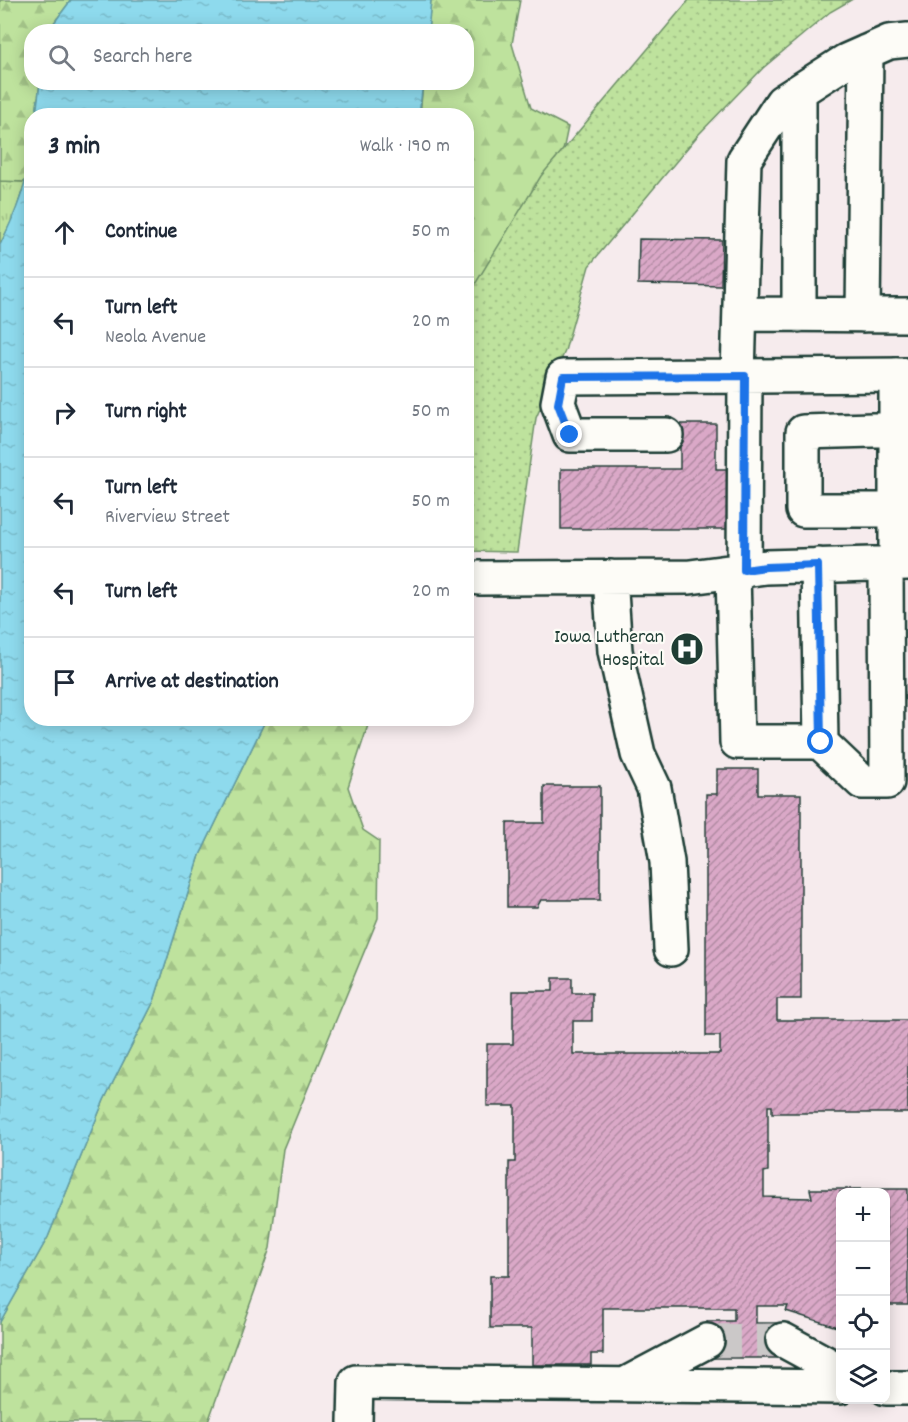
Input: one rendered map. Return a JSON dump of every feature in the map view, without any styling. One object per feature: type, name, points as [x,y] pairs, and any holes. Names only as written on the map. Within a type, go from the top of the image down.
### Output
[{"type":"street","points":[[666,435],[570,435],[558,404],[563,377],[741,376],[902,375],[902,510],[897,564],[887,782],[862,782],[820,742],[736,742],[741,376],[740,314],[744,160],[782,102],[846,60],[889,42],[908,40]]},
{"type":"street","points":[[863,315],[866,52]]},
{"type":"street","points":[[799,92],[799,315]]},
{"type":"street","points":[[740,314],[908,315]]},
{"type":"street","points":[[902,429],[803,432],[803,510],[902,510]]},
{"type":"street","points":[[478,578],[690,577],[766,567],[897,564]]},
{"type":"street","points":[[818,565],[820,742]]},
{"type":"street","points":[[610,577],[615,651],[638,754],[654,788],[667,862],[671,949]]},
{"type":"street","points":[[783,1340],[836,1369]]},
{"type":"street","points":[[624,1385],[706,1341]]},
{"type":"street","points":[[355,1422],[356,1382],[836,1387]]},
{"type":"street","points":[[890,1388],[908,1388]]},
{"type":"green space","points":[[0,0],[71,0],[53,24],[24,24],[24,90],[39,90],[37,108],[24,108],[24,182],[0,181]]},
{"type":"green space","points":[[431,0],[520,0],[512,44],[531,108],[568,127],[558,175],[474,469],[474,108],[421,108],[422,90],[474,90],[474,24],[429,24]]},
{"type":"green space","points":[[689,0],[851,0],[830,12],[763,68],[699,134],[589,266],[565,351],[536,418],[517,552],[474,551],[474,286],[541,176]]},
{"type":"green space","points":[[0,181],[24,182],[15,214],[0,245]]},
{"type":"green space","points":[[263,726],[368,726],[348,787],[363,830],[379,841],[378,918],[283,1149],[270,1248],[208,1422],[0,1422],[0,1322],[48,1237],[104,1100],[154,1001],[200,855]]},
{"type":"water","points":[[71,0],[431,0],[429,24],[53,24]]},
{"type":"water","points":[[39,90],[422,90],[420,108],[37,108]]},
{"type":"water","points":[[24,187],[24,726],[263,726],[200,855],[154,1001],[104,1100],[48,1237],[0,1322],[0,245]]},
{"type":"building","points":[[639,239],[722,240],[721,286],[638,284]]},
{"type":"building","points":[[680,424],[716,424],[716,469],[735,469],[735,529],[561,529],[561,469],[680,469]]},
{"type":"building","points":[[717,769],[758,769],[758,794],[801,794],[801,999],[777,999],[777,1020],[908,1020],[908,1113],[772,1113],[772,1106],[768,1106],[768,1171],[764,1172],[764,1197],[812,1198],[810,1189],[836,1189],[836,1327],[786,1311],[788,1306],[756,1306],[756,1323],[783,1323],[783,1358],[707,1358],[707,1321],[734,1321],[734,1308],[603,1308],[603,1354],[591,1354],[591,1365],[532,1365],[532,1328],[490,1328],[490,1276],[509,1276],[509,1162],[515,1162],[515,1106],[487,1106],[487,1044],[513,1044],[513,991],[553,991],[553,978],[572,978],[572,993],[592,993],[592,1021],[573,1021],[573,1054],[720,1054],[720,1036],[706,1036],[706,794],[717,794]]},
{"type":"building","points":[[544,786],[600,786],[600,900],[541,900],[537,907],[507,907],[507,823],[544,823]]},
{"type":"building","points":[[890,1189],[908,1189],[908,1305],[890,1305]]},
{"type":"tunnel","points":[[707,1341],[783,1340]]},
{"type":"place","name":"Iowa Lutheran Hospital","points":[[687,649]]},
{"type":"route","points":[[570,435],[558,404],[563,377],[745,376],[744,570],[818,565],[821,742]]}]
